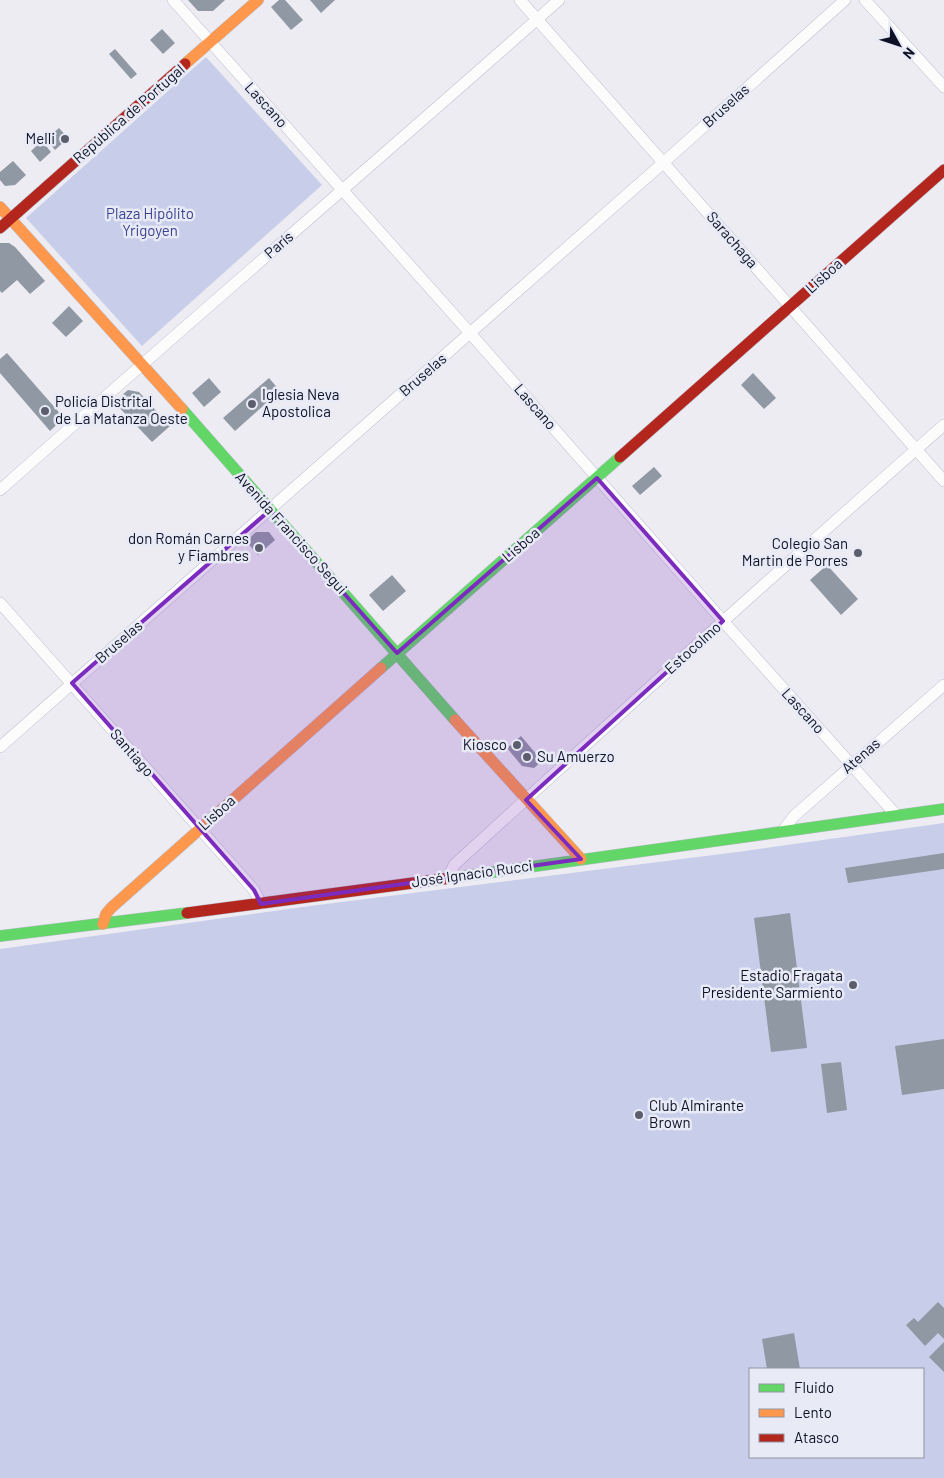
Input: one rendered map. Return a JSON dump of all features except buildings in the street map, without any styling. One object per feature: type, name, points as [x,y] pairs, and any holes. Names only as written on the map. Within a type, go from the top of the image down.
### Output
[{"type":"street","name":"Lascano","points":[[173,0],[897,816]]},
{"type":"street","name":"República de Portugal","points":[[0,228],[258,0]]},
{"type":"street","name":"Sarachaga","points":[[520,0],[944,481]]},
{"type":"street","name":"París","points":[[0,490],[559,0]]},
{"type":"street","name":"Bruselas","points":[[0,747],[663,163],[845,0]]},
{"type":"street","points":[[865,0],[944,87]]},
{"type":"street","name":"Lisboa","points":[[103,924],[106,914],[111,908],[199,829],[944,170]]},
{"type":"street","name":"Avenida Francisco Segui","points":[[0,207],[142,364],[526,800],[582,860]]},
{"type":"street","name":"Estocolmo","points":[[448,878],[454,865],[723,621],[944,425]]},
{"type":"street","name":"Santiago","points":[[0,603],[254,890],[261,904]]},
{"type":"street","name":"Atenas","points":[[782,832],[794,816],[944,685]]},
{"type":"street","name":"José Ignacio Rucci","points":[[0,936],[261,904],[944,809]]},
{"type":"highlighted area","points":[[597,478],[723,621],[526,800],[581,859],[261,904],[254,890],[72,683],[270,510],[397,653]]},
{"type":"green space","name":"Plaza Hipólito Yrigoyen","points":[[206,57],[322,185],[142,346],[26,218]]},
{"type":"green space","points":[[944,823],[944,1478],[0,1478],[0,949],[310,906],[745,851]]},
{"type":"traffic: fast","points":[[182,409],[455,720]]},
{"type":"traffic: fast","points":[[381,668],[620,457]]},
{"type":"traffic: fast","points":[[458,877],[944,809]]},
{"type":"traffic: fast","points":[[0,936],[187,913]]},
{"type":"traffic: slow","points":[[185,64],[258,0]]},
{"type":"traffic: slow","points":[[0,207],[182,409]]},
{"type":"traffic: slow","points":[[103,924],[106,914],[111,908],[381,668]]},
{"type":"traffic: slow","points":[[455,720],[581,859]]},
{"type":"traffic: jam","points":[[0,228],[185,64]]},
{"type":"traffic: jam","points":[[620,457],[944,170]]},
{"type":"traffic: jam","points":[[187,913],[458,877]]},
{"type":"place","name":"Melli","points":[[65,139]]},
{"type":"place","name":"Iglesia Neva Apostolica","points":[[252,404]]},
{"type":"place","name":"Policía Distrital de La Matanza Oeste","points":[[45,411]]},
{"type":"place","name":"don Román Carnes y Fiambres","points":[[259,548]]},
{"type":"place","name":"Colegio San Martin de Porres","points":[[858,553]]},
{"type":"place","name":"Kiosco","points":[[517,745]]},
{"type":"place","name":"Su Amuerzo","points":[[527,757]]},
{"type":"place","name":"Estadio Fragata Presidente Sarmiento","points":[[853,985]]},
{"type":"place","name":"Club Almirante Brown","points":[[639,1115]]}]
